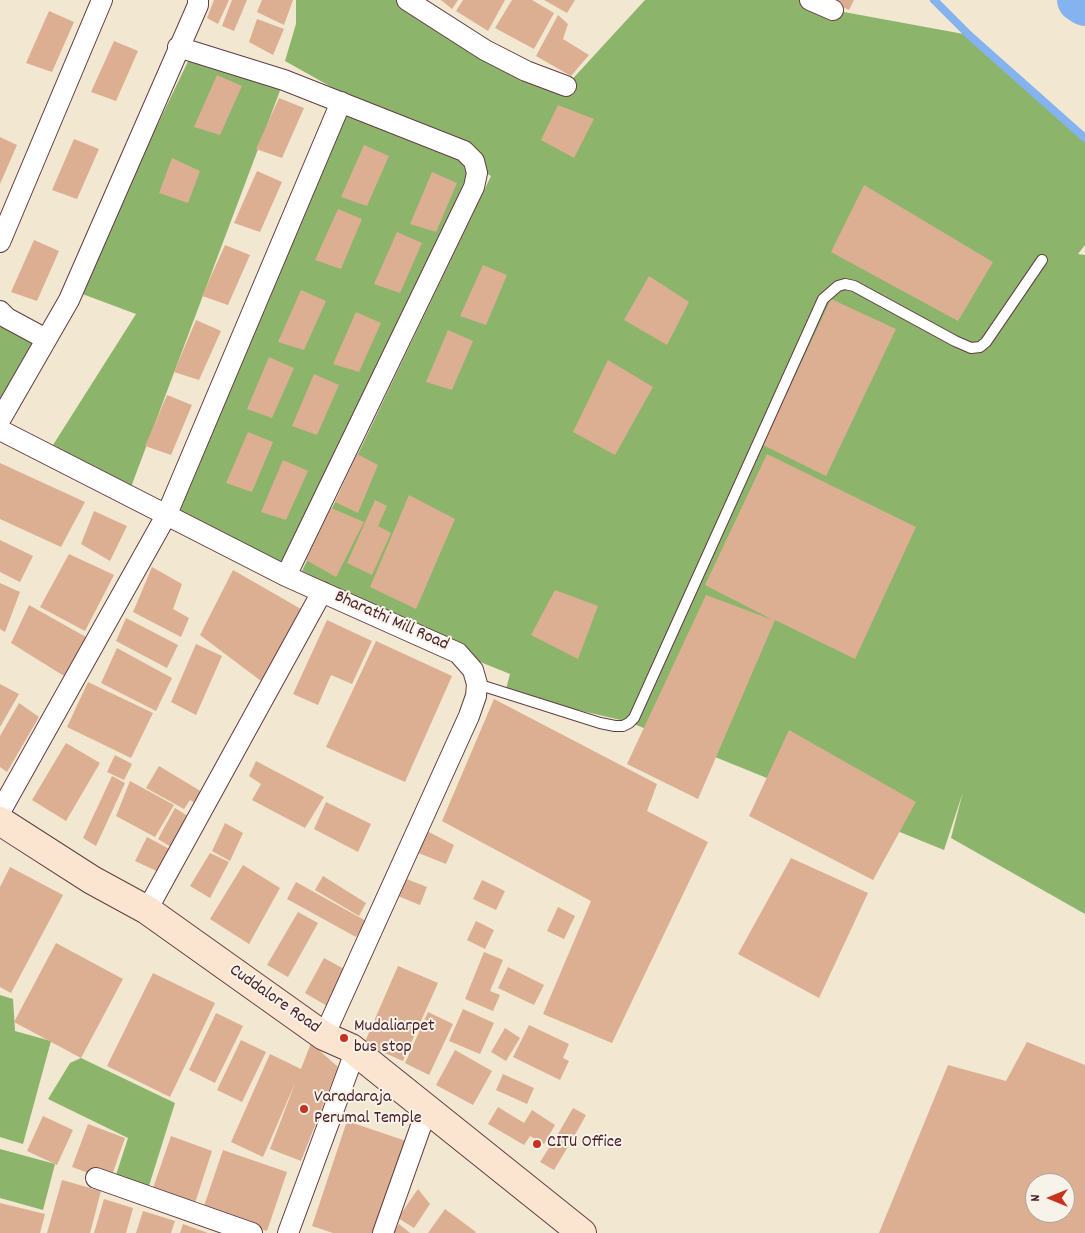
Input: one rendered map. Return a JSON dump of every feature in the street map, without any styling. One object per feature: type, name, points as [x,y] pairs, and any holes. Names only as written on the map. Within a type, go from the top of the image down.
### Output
[{"type":"main road","name":"Cuddalore Road","points":[[0,822],[92,880],[147,910],[324,1036],[355,1052],[582,1233]]},
{"type":"street","points":[[0,242],[102,0]]},
{"type":"street","points":[[0,420],[69,300],[198,5],[198,0]]},
{"type":"street","points":[[407,0],[485,50],[526,71],[566,86]]},
{"type":"street","points":[[810,0],[833,10]]},
{"type":"street","points":[[178,47],[284,80],[464,151],[474,161],[477,173],[474,187],[286,576]]},
{"type":"street","points":[[0,812],[167,514],[340,102]]},
{"type":"street","points":[[0,311],[7,318],[46,339]]},
{"type":"street","name":"Bharathi Mill Road","points":[[0,430],[286,576],[458,653],[473,670],[477,684]]},
{"type":"street","points":[[147,910],[322,592]]},
{"type":"street","points":[[324,1036],[469,716],[476,696],[477,684]]},
{"type":"street","points":[[288,1233],[355,1052]]},
{"type":"street","points":[[384,1233],[427,1109]]},
{"type":"street","points":[[96,1178],[252,1233]]},
{"type":"lane","points":[[477,684],[600,723],[622,726],[629,722],[634,718],[823,299],[838,286],[845,284],[854,286],[955,341],[971,348],[980,347],[986,342],[1042,260]]},
{"type":"green space","points":[[296,0],[404,0],[566,86],[645,0],[810,0],[833,10],[969,35],[1085,138],[1085,245],[1078,254],[1085,255],[1085,914],[951,838],[963,792],[944,850],[629,722],[505,693],[510,674],[458,653],[302,571],[491,176],[472,165],[286,576],[172,517],[350,106],[417,135],[285,61],[296,24]]},
{"type":"green space","points":[[193,51],[284,80],[131,487],[53,445],[136,314],[77,292]]},
{"type":"green space","points":[[0,320],[43,344],[0,408]]},
{"type":"green space","points":[[0,995],[13,999],[15,1031],[51,1041],[23,1144],[0,1137]]},
{"type":"green space","points":[[81,1058],[175,1103],[148,1189],[116,1175],[128,1138],[48,1099],[70,1063]]},
{"type":"green space","points":[[0,1149],[55,1164],[43,1210],[0,1198]]},
{"type":"building","points":[[214,0],[229,0],[218,24],[207,18]]},
{"type":"building","points":[[232,0],[247,0],[234,31],[222,26]]},
{"type":"building","points":[[262,0],[293,0],[284,25],[257,12]]},
{"type":"building","points":[[441,0],[458,0],[452,9]]},
{"type":"building","points":[[463,0],[505,0],[488,31],[456,11]]},
{"type":"building","points":[[512,0],[532,0],[554,13],[534,49],[495,28]]},
{"type":"building","points":[[544,0],[575,0],[567,13]]},
{"type":"building","points":[[834,0],[854,0],[849,10],[833,3]]},
{"type":"building","points":[[49,11],[74,22],[52,72],[26,63]]},
{"type":"building","points":[[558,15],[568,24],[563,39],[589,55],[571,76],[536,56]]},
{"type":"building","points":[[257,19],[284,29],[273,55],[249,42]]},
{"type":"building","points":[[114,41],[138,51],[116,101],[91,92]]},
{"type":"building","points":[[217,75],[242,86],[220,135],[194,127]]},
{"type":"building","points":[[279,98],[304,108],[282,158],[256,149]]},
{"type":"building","points":[[558,105],[594,119],[574,158],[541,140]]},
{"type":"building","points":[[0,137],[17,145],[0,184]]},
{"type":"building","points":[[74,139],[99,149],[77,199],[52,190]]},
{"type":"building","points":[[364,145],[389,156],[367,206],[341,197]]},
{"type":"building","points":[[172,158],[200,171],[188,203],[159,193]]},
{"type":"building","points":[[257,171],[282,182],[260,232],[234,223]]},
{"type":"building","points":[[432,172],[457,183],[436,232],[410,224]]},
{"type":"building","points":[[864,185],[993,262],[958,321],[831,252]]},
{"type":"building","points":[[338,209],[362,219],[341,269],[315,260]]},
{"type":"building","points":[[397,232],[422,243],[400,293],[374,284]]},
{"type":"building","points":[[34,240],[59,251],[37,301],[11,292]]},
{"type":"building","points":[[225,245],[250,255],[228,305],[202,296]]},
{"type":"building","points":[[483,265],[507,275],[486,325],[460,316]]},
{"type":"building","points":[[649,276],[689,302],[667,345],[624,320]]},
{"type":"building","points":[[301,290],[326,301],[304,350],[278,342]]},
{"type":"building","points":[[831,299],[896,329],[826,476],[763,445]]},
{"type":"building","points":[[356,312],[381,323],[359,372],[333,364]]},
{"type":"building","points":[[196,320],[221,331],[199,380],[174,372]]},
{"type":"building","points":[[448,330],[473,341],[452,390],[426,382]]},
{"type":"building","points":[[269,357],[294,368],[272,418],[247,409]]},
{"type":"building","points":[[608,360],[653,387],[615,455],[573,432]]},
{"type":"building","points":[[314,374],[339,385],[317,435],[292,426]]},
{"type":"building","points":[[167,395],[192,405],[171,455],[145,446]]},
{"type":"building","points":[[248,432],[273,442],[252,492],[226,483]]},
{"type":"building","points":[[357,454],[378,465],[358,513],[335,502]]},
{"type":"building","points":[[767,454],[916,527],[855,659],[775,620],[698,799],[627,764],[706,595],[773,620],[705,585]]},
{"type":"building","points":[[283,460],[308,471],[286,520],[261,512]]},
{"type":"building","points":[[0,463],[85,502],[61,547],[0,519]]},
{"type":"building","points":[[409,495],[455,519],[416,609],[370,587]]},
{"type":"building","points":[[375,500],[387,506],[378,526],[391,533],[372,575],[347,563]]},
{"type":"building","points":[[331,508],[364,522],[336,577],[306,560]]},
{"type":"building","points":[[94,511],[127,526],[110,561],[81,544]]},
{"type":"building","points":[[0,540],[33,556],[20,582],[0,572]]},
{"type":"building","points":[[69,554],[114,575],[85,631],[40,607]]},
{"type":"building","points":[[152,567],[182,584],[173,609],[189,618],[181,637],[133,612]]},
{"type":"building","points":[[233,570],[301,609],[265,684],[200,635]]},
{"type":"building","points":[[0,583],[20,592],[5,632],[0,629]]},
{"type":"building","points":[[555,590],[598,606],[578,659],[531,635]]},
{"type":"building","points":[[29,605],[86,637],[64,676],[11,643]]},
{"type":"building","points":[[126,618],[178,645],[167,668],[116,641]]},
{"type":"building","points":[[327,620],[372,641],[352,684],[331,675],[318,705],[293,694]]},
{"type":"building","points":[[376,641],[452,676],[405,782],[326,747]]},
{"type":"building","points":[[196,644],[222,656],[196,715],[171,702]]},
{"type":"building","points":[[117,648],[172,678],[156,711],[101,683]]},
{"type":"building","points":[[88,682],[153,713],[131,758],[67,727]]},
{"type":"building","points":[[0,684],[19,694],[0,727]]},
{"type":"building","points":[[494,699],[657,784],[647,811],[708,842],[612,1043],[543,1014],[591,901],[442,821]]},
{"type":"building","points":[[19,703],[39,717],[7,772],[0,767],[0,736]]},
{"type":"building","points":[[789,730],[916,802],[873,880],[749,816]]},
{"type":"building","points":[[66,743],[100,763],[66,821],[32,800]]},
{"type":"building","points":[[115,755],[132,764],[124,780],[107,772]]},
{"type":"building","points":[[256,761],[324,797],[305,828],[252,800],[261,784],[249,776]]},
{"type":"building","points":[[159,766],[207,795],[202,807],[190,800],[184,809],[146,788]]},
{"type":"building","points":[[112,776],[125,783],[96,846],[83,838]]},
{"type":"building","points":[[130,781],[174,805],[155,837],[116,816]]},
{"type":"building","points":[[326,802],[371,824],[358,852],[314,829]]},
{"type":"building","points":[[175,808],[191,818],[174,849],[158,839]]},
{"type":"building","points":[[225,823],[243,833],[230,861],[212,851]]},
{"type":"building","points":[[423,829],[454,845],[446,864],[416,852]]},
{"type":"building","points":[[147,837],[175,852],[163,874],[135,861]]},
{"type":"building","points":[[210,853],[229,862],[210,898],[190,886]]},
{"type":"building","points":[[791,858],[868,893],[819,998],[738,954]]},
{"type":"building","points":[[243,865],[280,888],[249,944],[210,919]]},
{"type":"building","points":[[10,867],[63,895],[11,993],[0,987],[0,887]]},
{"type":"building","points":[[323,876],[366,903],[359,916],[315,890]]},
{"type":"building","points":[[404,878],[427,887],[420,905],[398,896]]},
{"type":"building","points":[[482,880],[505,891],[496,910],[473,899]]},
{"type":"building","points":[[296,882],[366,921],[356,937],[287,899]]},
{"type":"building","points":[[558,907],[575,916],[564,939],[547,931]]},
{"type":"building","points":[[298,912],[318,923],[288,977],[267,965]]},
{"type":"building","points":[[476,921],[494,930],[485,949],[467,940]]},
{"type":"building","points":[[56,943],[123,979],[81,1058],[14,1022]]},
{"type":"building","points":[[484,952],[503,960],[490,991],[500,995],[493,1011],[465,999]]},
{"type":"building","points":[[324,958],[346,970],[327,1006],[305,993]]},
{"type":"building","points":[[398,966],[438,983],[403,1061],[364,1044]]},
{"type":"building","points":[[508,967],[544,985],[534,1005],[498,988]]},
{"type":"building","points":[[153,973],[215,1003],[170,1097],[107,1066]]},
{"type":"building","points":[[463,1009],[494,1023],[480,1054],[449,1041]]},
{"type":"building","points":[[428,1012],[453,1024],[429,1075],[405,1063]]},
{"type":"building","points":[[216,1013],[243,1026],[215,1083],[189,1070]]},
{"type":"building","points":[[529,1025],[569,1044],[563,1058],[569,1061],[560,1080],[513,1057]]},
{"type":"building","points":[[505,1028],[520,1038],[506,1061],[491,1052]]},
{"type":"building","points":[[241,1040],[266,1052],[242,1102],[217,1090]]},
{"type":"building","points":[[1027,1042],[1085,1065],[1085,1233],[879,1233],[948,1065],[1006,1081]]},
{"type":"building","points":[[311,1043],[338,1067],[301,1161],[270,1149],[296,1081],[263,1157],[231,1142],[270,1054],[301,1069]]},
{"type":"building","points":[[455,1050],[492,1071],[473,1105],[436,1085]]},
{"type":"building","points":[[503,1074],[534,1088],[527,1104],[496,1090]]},
{"type":"building","points":[[498,1107],[524,1123],[532,1110],[555,1125],[544,1144],[530,1136],[524,1145],[488,1124]]},
{"type":"building","points":[[573,1108],[586,1115],[571,1142],[558,1134]]},
{"type":"building","points":[[43,1116],[73,1130],[57,1165],[27,1151]]},
{"type":"building","points":[[347,1121],[406,1141],[375,1233],[333,1233],[312,1226]]},
{"type":"building","points":[[88,1124],[125,1138],[110,1181],[72,1167]]},
{"type":"building","points":[[171,1136],[212,1151],[194,1206],[152,1191]]},
{"type":"building","points":[[556,1137],[569,1145],[554,1170],[540,1162]]},
{"type":"building","points":[[223,1150],[287,1172],[267,1231],[203,1209]]},
{"type":"building","points":[[62,1180],[101,1191],[90,1233],[47,1233]]},
{"type":"building","points":[[418,1189],[430,1204],[414,1228],[398,1218]]},
{"type":"building","points":[[104,1199],[133,1208],[126,1233],[94,1233]]},
{"type":"building","points":[[0,1203],[45,1214],[40,1233],[0,1233]]},
{"type":"building","points":[[445,1209],[476,1232],[428,1233]]},
{"type":"building","points":[[143,1211],[175,1221],[171,1233],[136,1233]]},
{"type":"building","points":[[183,1224],[208,1233],[180,1233]]},
{"type":"building","points":[[399,1224],[410,1233],[392,1233]]},
{"type":"waterway","points":[[934,0],[969,35],[1085,138]]},
{"type":"waterway","points":[[1079,0],[1085,4]]},
{"type":"place","name":"Mudaliarpet bus stop","points":[[344,1038]]},
{"type":"place","name":"Varadaraja Perumal Temple","points":[[304,1109]]},
{"type":"place","name":"CITU Office","points":[[537,1144]]}]
